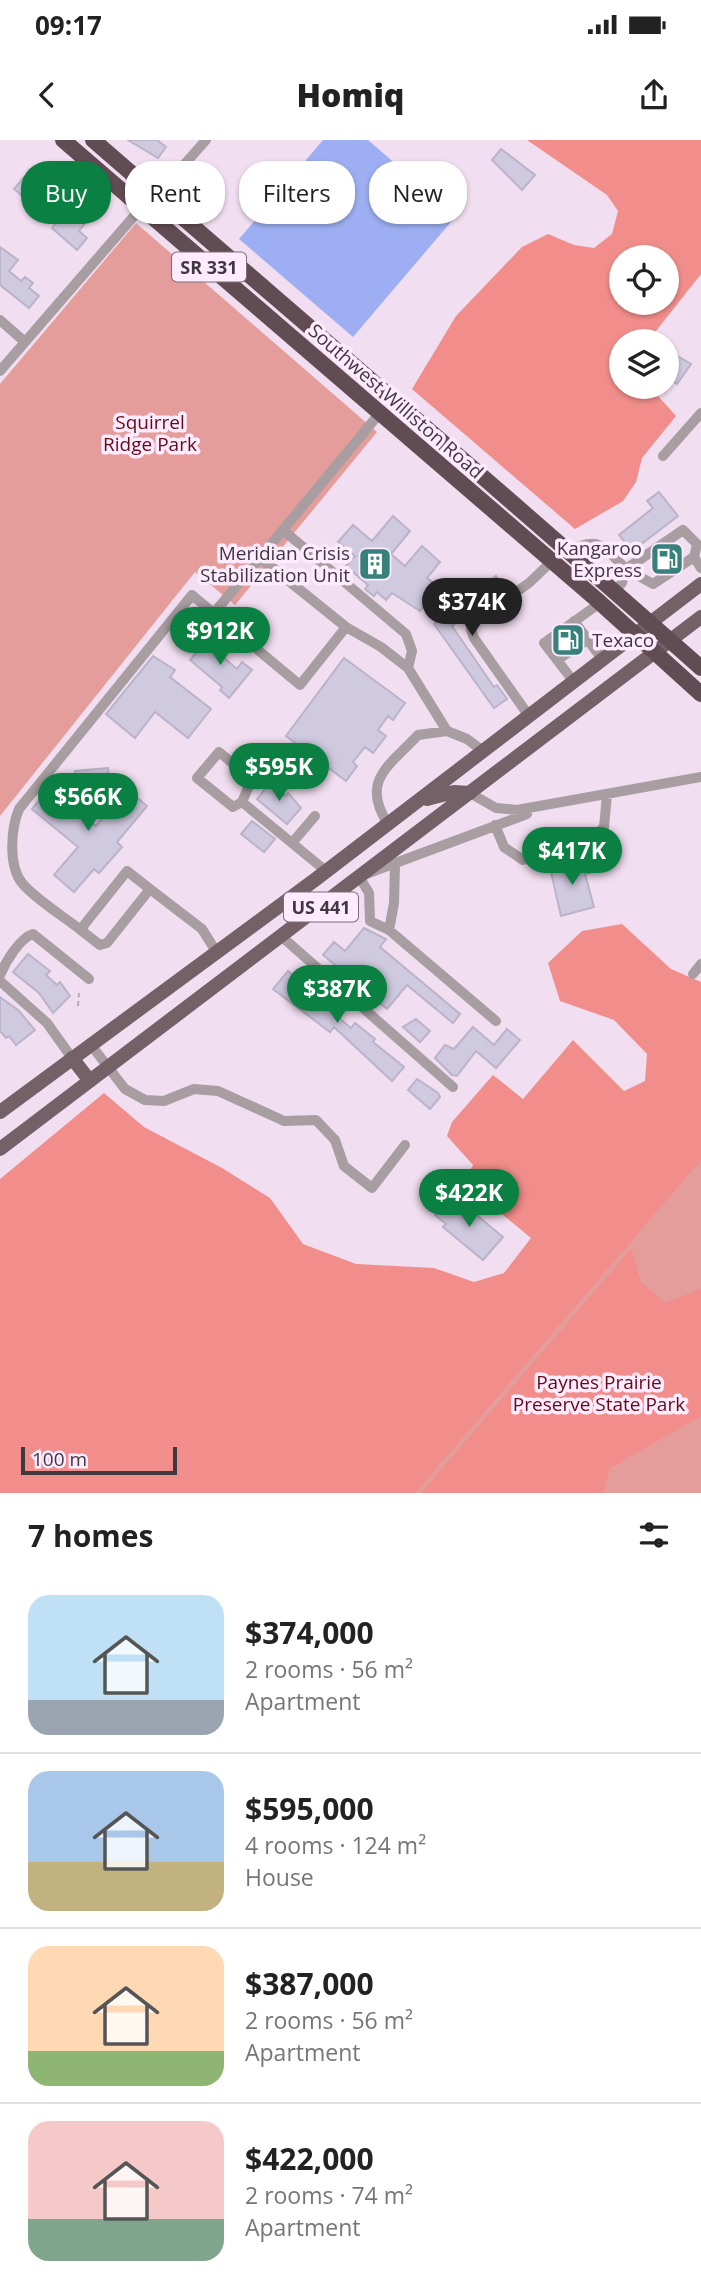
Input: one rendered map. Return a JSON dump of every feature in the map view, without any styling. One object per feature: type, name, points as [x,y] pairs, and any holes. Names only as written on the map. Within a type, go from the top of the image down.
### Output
[{"type":"highway","name":"Southwest Williston Road","points":[[63,140],[125,194]]},
{"type":"highway","name":"Southwest Williston Road","points":[[93,140],[125,168]]},
{"type":"highway","name":"Southwest Williston Road","points":[[159,224],[552,561],[701,694]]},
{"type":"highway","name":"Southwest Williston Road","points":[[189,224],[615,590],[701,668]]},
{"type":"highway","points":[[379,414],[391,400]]},
{"type":"main road","name":"US 441","points":[[0,1112],[415,804],[701,584]]},
{"type":"main road","name":"US 441","points":[[0,1149],[701,617]]},
{"type":"main road","points":[[415,804],[440,795],[470,793]]},
{"type":"main road","points":[[388,824],[403,844]]},
{"type":"main road","points":[[217,953],[230,973]]},
{"type":"main road","points":[[72,1058],[90,1081]]},
{"type":"street","points":[[187,161],[206,140]]},
{"type":"street","points":[[0,372],[127,224]]},
{"type":"street","points":[[0,320],[25,342]]},
{"type":"street","points":[[663,456],[701,413]]},
{"type":"street","points":[[214,613],[379,414]]},
{"type":"street","points":[[282,530],[406,634],[412,651],[408,668]]},
{"type":"street","points":[[570,551],[591,542],[598,543],[626,569],[653,584],[694,557],[697,544],[683,530],[626,569],[622,583],[615,590]]},
{"type":"street","points":[[259,557],[346,627],[381,647],[408,668],[447,731]]},
{"type":"street","points":[[694,557],[701,568]]},
{"type":"street","points":[[529,716],[474,638],[471,629],[477,620],[529,583],[552,561]]},
{"type":"street","points":[[150,889],[107,943],[100,945],[22,883],[15,860],[12,826],[19,809],[192,595],[300,685],[346,627]]},
{"type":"street","points":[[554,656],[600,603]]},
{"type":"street","points":[[574,682],[544,643],[575,634]]},
{"type":"street","points":[[554,656],[575,634]]},
{"type":"street","points":[[575,634],[602,659]]},
{"type":"street","points":[[388,824],[377,806],[374,793],[378,780],[418,735],[447,731],[467,739],[483,751]]},
{"type":"street","points":[[219,752],[252,779],[242,802],[233,807],[197,778],[219,752]]},
{"type":"street","points":[[496,1021],[389,930],[370,921],[369,893],[363,876],[543,808],[701,777]]},
{"type":"street","points":[[470,793],[506,810],[543,808]]},
{"type":"street","points":[[495,825],[504,847],[523,860],[587,845],[604,827],[607,794]]},
{"type":"street","points":[[242,802],[326,871]]},
{"type":"street","points":[[292,843],[315,816]]},
{"type":"street","points":[[389,930],[394,903],[395,865]]},
{"type":"street","points":[[82,931],[83,925],[127,871],[202,929],[217,953]]},
{"type":"street","points":[[0,975],[27,936],[33,934],[89,979]]},
{"type":"street","points":[[281,936],[453,1087]]},
{"type":"street","points":[[693,974],[701,964]]},
{"type":"street","points":[[0,981],[40,1016],[72,1058]]},
{"type":"street","points":[[90,1045],[125,1089],[145,1100],[163,1101],[194,1089],[219,1091],[284,1121],[316,1121],[335,1140],[344,1166],[372,1188],[405,1145]]},
{"type":"path","points":[[78,1006],[79,993]]},
{"type":"green space","points":[[527,140],[701,140],[701,274],[679,302],[679,245],[609,245],[609,315],[669,315],[657,329],[609,329],[609,399],[661,399],[676,416],[642,458],[636,482],[623,501],[575,529],[412,389],[456,316],[522,247],[548,234],[574,245],[594,248],[612,234],[618,211],[607,195]]},
{"type":"green space","name":"Squirrel Ridge Park","points":[[137,224],[377,432],[235,605],[195,572],[0,816],[0,384]]},
{"type":"green space","points":[[622,924],[671,969],[701,982],[701,1160],[415,1493],[0,1493],[0,1179],[104,1093],[144,1127],[222,1168],[270,1198],[303,1244],[356,1264],[434,1268],[474,1282],[504,1273],[531,1238],[464,1183],[473,1165],[447,1136],[452,1122],[493,1075],[523,1099],[573,1040],[624,1091],[645,1081],[647,1054],[614,1020],[560,1001],[548,963],[582,931]]},
{"type":"green space","name":"Paynes Prairie Preserve State Park","points":[[701,1113],[701,1493],[386,1493]]},
{"type":"green space","points":[[631,1249],[641,1282],[665,1303],[701,1289],[701,1416],[610,1468],[604,1493],[421,1493]]},
{"type":"water","points":[[323,140],[368,140],[392,161],[369,161],[369,224],[449,224],[353,337],[239,239],[252,224],[355,224],[355,161],[305,161]]},
{"type":"building","points":[[128,140],[157,140],[166,147],[158,158]]},
{"type":"building","points":[[501,149],[535,175],[522,190],[492,160]]},
{"type":"building","points":[[21,181],[21,195],[14,189]]},
{"type":"building","points":[[55,224],[84,224],[79,231],[87,238],[77,250],[52,228]]},
{"type":"building","points":[[0,247],[18,260],[9,271],[21,281],[25,277],[33,283],[29,288],[39,296],[29,308],[0,285]]},
{"type":"building","points":[[679,357],[691,364],[679,381]]},
{"type":"building","points":[[659,492],[678,516],[632,551],[619,535],[653,508],[647,501]]},
{"type":"building","name":"Meridian Crisis Stabilization Unit","points":[[393,516],[410,531],[391,554],[405,566],[422,546],[440,562],[427,578],[432,582],[427,588],[434,594],[420,611],[392,593],[386,600],[377,592],[374,596],[365,589],[368,585],[346,566],[355,556],[338,542],[353,525],[372,541]]},
{"type":"building","points":[[496,576],[505,589],[452,626],[494,687],[497,685],[507,699],[494,708],[434,624]]},
{"type":"building","points":[[212,635],[223,644],[219,649],[226,654],[223,657],[237,669],[242,662],[252,670],[229,698],[220,690],[222,687],[190,660]]},
{"type":"building","points":[[153,656],[175,670],[170,677],[211,709],[188,738],[155,712],[135,738],[106,714]]},
{"type":"building","points":[[344,658],[405,703],[393,720],[388,716],[378,730],[386,736],[373,753],[365,747],[353,762],[357,766],[346,781],[286,736]]},
{"type":"building","points":[[108,768],[111,800],[77,803],[75,771]]},
{"type":"building","points":[[270,783],[286,796],[288,793],[301,808],[287,824],[257,799]]},
{"type":"building","points":[[50,787],[96,826],[127,789],[147,806],[117,842],[122,847],[99,873],[94,869],[74,892],[54,875],[78,847],[32,809]]},
{"type":"building","points":[[252,821],[275,839],[264,852],[241,834]]},
{"type":"building","points":[[586,858],[590,873],[585,874],[594,907],[561,916],[550,868]]},
{"type":"building","points":[[364,928],[386,939],[380,947],[460,1014],[453,1023],[407,985],[387,1009],[323,955],[334,942],[345,951]]},
{"type":"building","points":[[28,954],[50,971],[46,975],[57,985],[60,982],[70,996],[53,1013],[39,993],[13,972]]},
{"type":"building","points":[[288,971],[303,984],[301,987],[351,1028],[355,1023],[375,1039],[373,1042],[404,1067],[392,1081],[334,1027],[330,1032],[273,989]]},
{"type":"building","points":[[0,997],[18,1010],[35,1030],[16,1045],[9,1036],[6,1038],[0,1031]]},
{"type":"building","points":[[416,1019],[430,1031],[420,1042],[403,1027]]},
{"type":"building","points":[[473,1027],[494,1045],[507,1029],[520,1040],[496,1068],[476,1051],[457,1076],[452,1075],[435,1058],[445,1045],[454,1049]]},
{"type":"building","points":[[417,1079],[440,1097],[430,1109],[408,1090]]},
{"type":"building","points":[[460,1201],[503,1237],[483,1260],[443,1227],[446,1224],[435,1215],[447,1202],[454,1208]]},
{"type":"place","name":"Kangaroo Express","points":[[667,559]]},
{"type":"place","name":"Meridian Crisis Stabilization Unit","points":[[375,564]]},
{"type":"place","name":"Texaco","points":[[568,640]]}]
